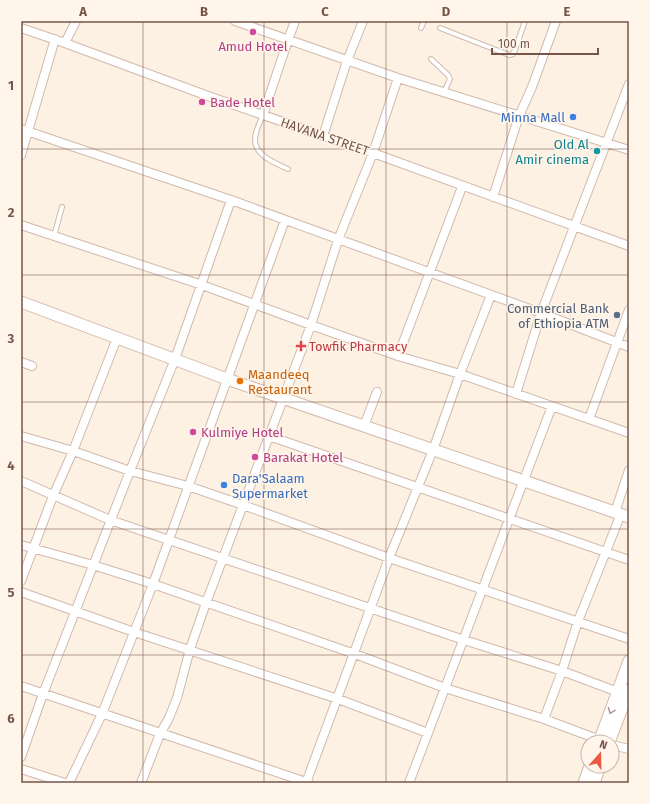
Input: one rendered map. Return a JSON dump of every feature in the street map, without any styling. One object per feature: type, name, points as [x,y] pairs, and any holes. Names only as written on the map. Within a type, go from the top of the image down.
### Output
[{"type":"street","points":[[65,43],[76,21]]},
{"type":"street","points":[[235,21],[398,78],[629,150]]},
{"type":"street","points":[[263,115],[295,21]]},
{"type":"street","points":[[323,136],[347,61],[363,21]]},
{"type":"street","points":[[493,197],[519,116],[532,87],[556,21]]},
{"type":"street","name":"HAVANA STREET","points":[[21,28],[629,246]]},
{"type":"street","points":[[21,154],[25,131],[55,39]]},
{"type":"street","points":[[141,783],[160,734],[169,718],[177,698],[190,649],[206,603],[311,325],[338,240],[373,153],[398,78]]},
{"type":"street","points":[[516,394],[541,313],[629,84]]},
{"type":"street","points":[[25,131],[231,200],[541,313],[629,347]]},
{"type":"street","points":[[398,356],[462,187]]},
{"type":"street","points":[[21,757],[43,694],[110,520],[175,359],[231,200]]},
{"type":"street","points":[[69,783],[102,714],[170,540],[188,486],[285,220]]},
{"type":"street","points":[[22,228],[54,236],[202,285],[398,356],[460,374],[629,433]]},
{"type":"street","points":[[21,686],[307,783],[389,558],[433,450],[460,374],[491,295]]},
{"type":"street","points":[[21,302],[227,379],[621,514]]},
{"type":"street","points":[[589,419],[629,310]]},
{"type":"street","points":[[21,581],[53,496],[73,450],[117,338]]},
{"type":"street","points":[[21,362],[32,366]]},
{"type":"street","points":[[364,426],[376,392]]},
{"type":"street","points":[[409,783],[552,406]]},
{"type":"street","points":[[21,436],[73,450],[130,471],[188,486],[389,558],[629,639]]},
{"type":"street","points":[[269,436],[629,560]]},
{"type":"street","points":[[544,719],[562,671],[578,621],[621,514],[629,470]]},
{"type":"street","points":[[21,481],[110,520],[464,640],[626,693]]},
{"type":"street","points":[[21,545],[93,565],[153,584],[355,654],[445,688],[544,719],[584,734]]},
{"type":"street","points":[[21,592],[134,632],[190,649],[338,699],[428,733]]},
{"type":"street","points":[[606,734],[626,693],[629,661]]},
{"type":"street","points":[[21,769],[65,783]]},
{"type":"lane","points":[[421,28],[424,21]]},
{"type":"lane","points":[[440,28],[510,55],[513,54],[515,50],[525,21]]},
{"type":"lane","points":[[431,58],[448,75],[450,79],[444,93]]},
{"type":"lane","points":[[263,115],[255,138],[256,148],[267,159],[288,169]]},
{"type":"lane","points":[[54,236],[62,207]]},
{"type":"place","name":"Amud Hotel","points":[[253,32]]},
{"type":"place","name":"Bade Hotel","points":[[202,102]]},
{"type":"place","name":"Minna Mall","points":[[573,117]]},
{"type":"place","name":"Old Al Amir cinema","points":[[597,151]]},
{"type":"place","name":"Commercial Bank of Ethiopia ATM","points":[[617,315]]},
{"type":"place","name":"Towfik Pharmacy","points":[[301,346]]},
{"type":"place","name":"Maandeeq Restaurant","points":[[240,381]]},
{"type":"place","name":"Kulmiye Hotel","points":[[193,432]]},
{"type":"place","name":"Barakat Hotel","points":[[255,457]]},
{"type":"place","name":"Dara'Salaam Supermarket","points":[[224,485]]}]
